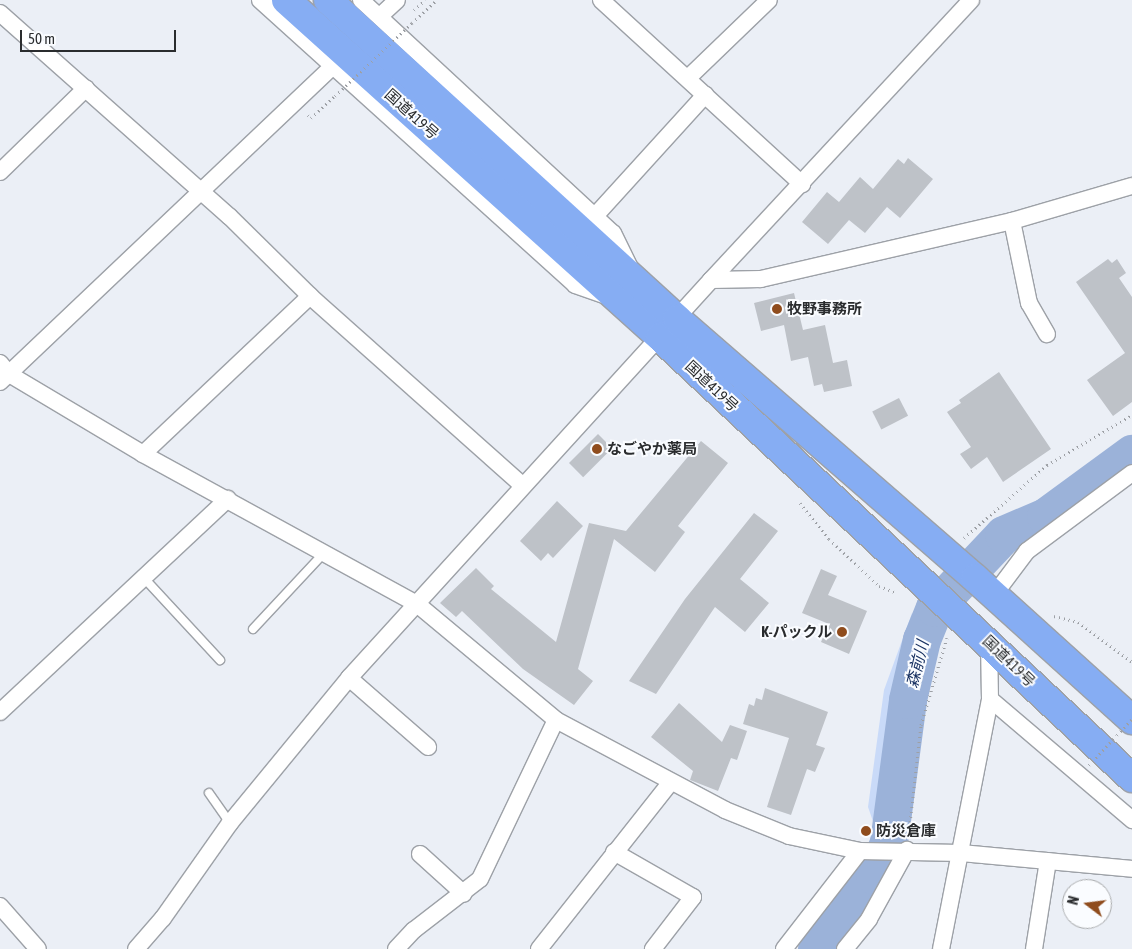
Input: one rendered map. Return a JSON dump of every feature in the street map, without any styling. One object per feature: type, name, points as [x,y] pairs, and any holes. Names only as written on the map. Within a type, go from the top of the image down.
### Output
[{"type":"highway","name":"国道419号","points":[[286,0],[669,328],[949,555],[988,582],[1124,727]]},
{"type":"highway","name":"国道419号","points":[[328,0],[628,292]]},
{"type":"highway","name":"国道419号","points":[[669,328],[886,547],[1132,778]]},
{"type":"street","points":[[260,0],[574,285],[628,292],[613,233],[361,0]]},
{"type":"street","points":[[380,16],[396,0]]},
{"type":"street","points":[[602,0],[802,184]]},
{"type":"street","points":[[688,78],[769,0]]},
{"type":"street","points":[[136,949],[164,918],[230,823],[349,678],[669,328],[710,280],[802,184],[971,0]]},
{"type":"street","points":[[0,13],[201,192],[310,296],[523,486]]},
{"type":"street","points":[[332,67],[201,192],[3,373],[143,454],[417,604],[556,720],[725,810],[789,836],[860,851],[907,850],[961,853],[1132,869]]},
{"type":"street","points":[[0,172],[86,88]]},
{"type":"street","points":[[594,216],[705,95]]},
{"type":"street","points":[[710,280],[761,279],[1012,221],[1132,186]]},
{"type":"street","points":[[1012,221],[1029,303],[1047,334]]},
{"type":"street","points":[[143,454],[310,296]]},
{"type":"street","points":[[988,582],[1132,473]]},
{"type":"street","points":[[0,712],[228,499]]},
{"type":"street","points":[[941,949],[990,700],[989,642]]},
{"type":"street","points":[[349,678],[428,746]]},
{"type":"street","points":[[990,700],[1132,820]]},
{"type":"street","points":[[396,949],[414,930],[464,894],[480,879],[556,720]]},
{"type":"street","points":[[539,949],[670,782]]},
{"type":"street","points":[[844,949],[869,919],[907,850]]},
{"type":"street","points":[[784,949],[860,851]]},
{"type":"street","points":[[614,852],[692,897],[653,949]]},
{"type":"street","points":[[420,854],[464,894]]},
{"type":"street","points":[[1034,949],[1048,861]]},
{"type":"street","points":[[0,906],[38,949]]},
{"type":"lane","points":[[253,629],[323,554]]},
{"type":"lane","points":[[144,578],[220,660]]},
{"type":"lane","points":[[209,793],[230,823]]},
{"type":"path","points":[[407,17],[424,0]]},
{"type":"path","points":[[335,96],[437,0]]},
{"type":"path","points":[[949,555],[984,518],[1008,501],[1047,465],[1132,415]]},
{"type":"path","points":[[907,850],[921,725],[947,637],[962,618]]},
{"type":"path","points":[[1089,764],[1124,727]]},
{"type":"shaded area","points":[[912,613],[920,633],[905,700],[889,822],[876,830],[868,807],[884,690]]},
{"type":"building","points":[[908,158],[933,179],[900,218],[887,207],[865,233],[849,220],[828,244],[802,222],[827,192],[839,202],[860,177],[873,189],[898,159],[904,164]]},
{"type":"building","points":[[1108,259],[1112,263],[1117,259],[1126,273],[1119,278],[1132,297],[1132,402],[1113,416],[1087,380],[1125,353],[1076,282]]},
{"type":"building","points":[[794,293],[803,330],[825,325],[833,363],[847,360],[852,386],[824,392],[822,384],[814,386],[808,357],[791,361],[784,325],[761,331],[754,303]]},
{"type":"building","points":[[999,372],[1051,449],[1003,482],[987,457],[971,469],[960,454],[971,447],[947,412],[961,403],[959,400]]},
{"type":"building","points":[[899,398],[908,416],[881,429],[872,412]]},
{"type":"building","points":[[598,434],[612,448],[583,477],[569,463]]},
{"type":"building","points":[[701,441],[728,463],[678,526],[685,532],[655,572],[614,539],[578,669],[593,681],[574,705],[523,669],[462,611],[456,617],[440,603],[476,568],[494,586],[491,589],[556,642],[589,523],[626,531]]},
{"type":"building","points":[[557,501],[583,526],[553,558],[548,553],[541,561],[520,541]]},
{"type":"building","points":[[754,513],[778,531],[740,579],[769,603],[745,632],[715,607],[656,694],[629,681],[685,599]]},
{"type":"building","points":[[821,569],[837,576],[828,595],[867,611],[849,654],[821,642],[829,624],[802,613]]},
{"type":"building","points":[[765,688],[828,712],[816,745],[825,748],[815,772],[807,769],[791,815],[767,807],[789,738],[743,724],[749,704],[754,706],[756,698],[762,700]]},
{"type":"building","points":[[679,703],[722,742],[730,725],[747,731],[737,760],[731,758],[718,791],[690,780],[693,771],[651,737]]},
{"type":"waterway","name":"森前川","points":[[817,949],[875,876],[889,843],[908,700],[922,640],[935,608],[1004,535],[1046,517],[1132,454]]},
{"type":"place","name":"牧野事務所","points":[[777,309]]},
{"type":"place","name":"なごやか薬局","points":[[597,449]]},
{"type":"place","name":"K-パックル","points":[[842,632]]},
{"type":"place","name":"防災倉庫","points":[[866,831]]}]
